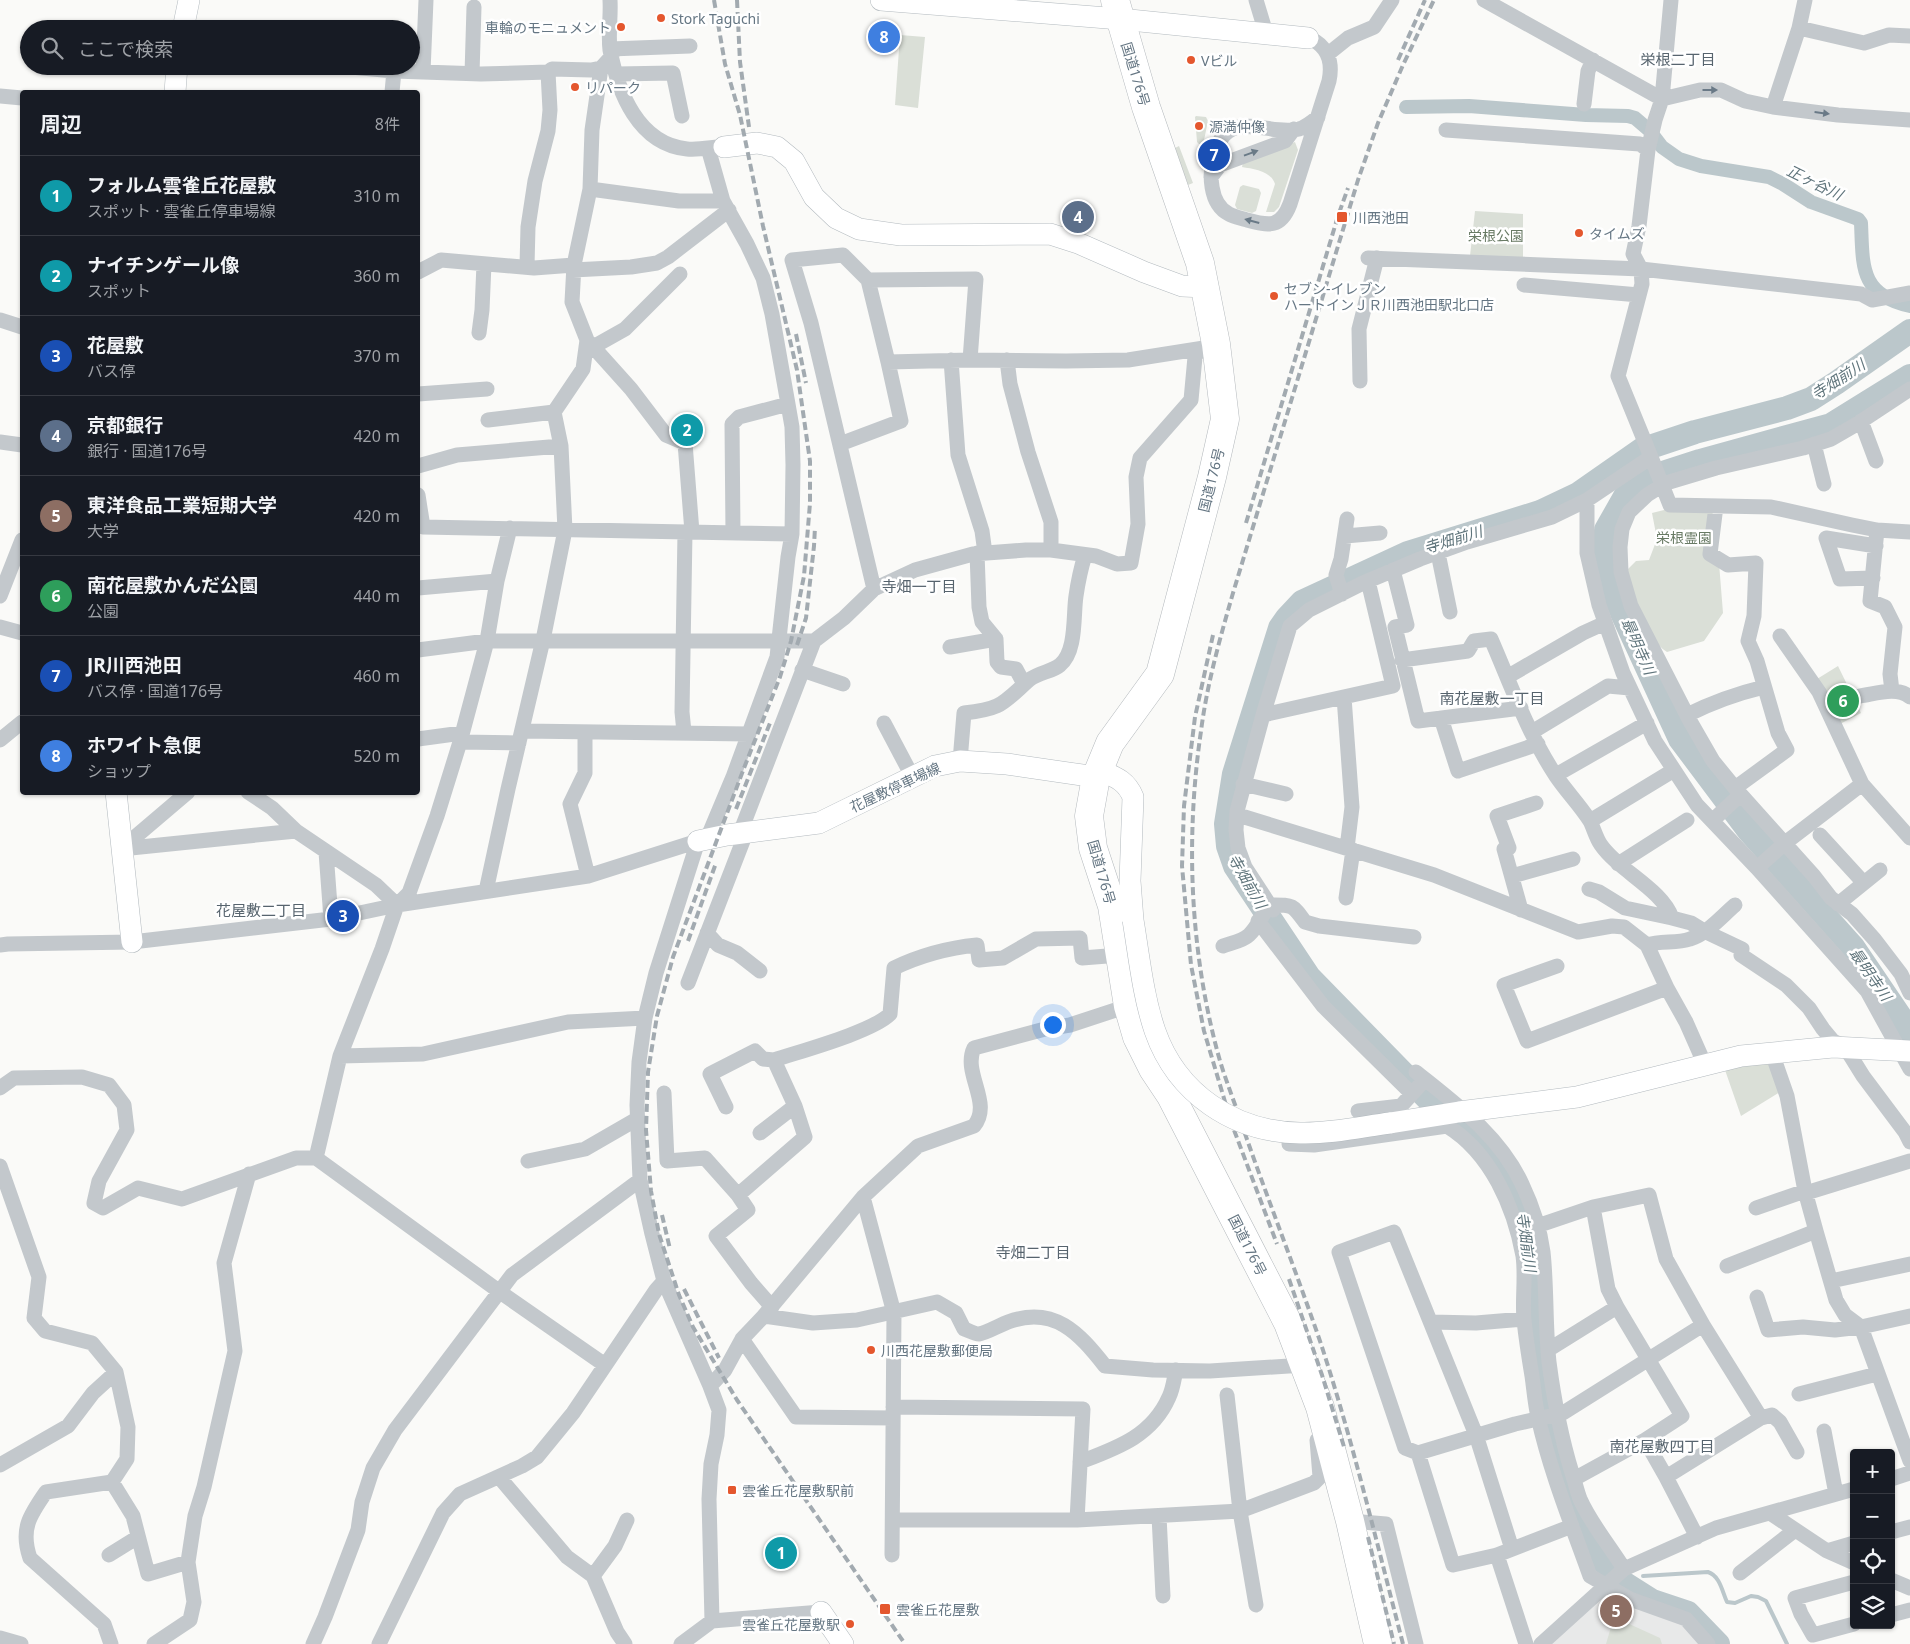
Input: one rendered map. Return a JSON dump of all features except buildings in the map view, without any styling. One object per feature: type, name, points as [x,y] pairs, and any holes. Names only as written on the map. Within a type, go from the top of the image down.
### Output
[{"type":"highway","name":"国道176号","points":[[1118,9],[1146,107],[1192,236],[1206,287],[1208,347],[1225,419],[1212,477],[1160,674],[1110,742],[1098,773],[1088,816],[1093,848],[1112,906],[1128,1006],[1137,1037],[1171,1096],[1288,1323],[1320,1407],[1350,1521],[1378,1644]]},
{"type":"street","points":[[185,20],[189,0]]},
{"type":"street","points":[[423,72],[426,0]]},
{"type":"street","points":[[610,0],[611,52],[629,110],[643,128],[663,142],[686,149],[716,148],[757,143],[778,147],[794,161],[814,197],[836,218],[859,229],[901,235],[1050,234],[1078,243],[1144,272],[1182,286],[1206,287]]},
{"type":"street","points":[[881,0],[1118,9],[1308,38],[1315,41],[1328,54],[1331,73],[1318,117],[1286,215],[1274,223],[1260,223],[1229,215],[1216,201],[1211,177],[1214,155],[1220,142],[1235,128],[1246,126],[1294,129],[1307,125],[1318,117]]},
{"type":"street","points":[[1256,0],[1266,33]]},
{"type":"street","points":[[1328,54],[1348,38],[1374,27],[1392,0]]},
{"type":"street","points":[[1484,0],[1662,99],[1700,90],[1721,90],[1746,101],[1773,107],[1838,115],[1910,120]]},
{"type":"street","points":[[1671,0],[1662,99],[1650,141],[1639,226],[1633,254],[1641,268],[1642,284],[1618,376],[1670,506],[1771,507],[1877,530],[1910,532]]},
{"type":"street","points":[[1773,107],[1799,28],[1805,0]]},
{"type":"street","points":[[472,74],[474,7]]},
{"type":"street","points":[[1799,28],[1864,43],[1889,35],[1910,36]]},
{"type":"street","points":[[611,52],[690,46]]},
{"type":"street","points":[[611,52],[601,68],[592,130],[590,189],[574,268],[572,302],[590,343],[631,389],[666,435],[685,443],[688,532],[682,712],[684,732]]},
{"type":"street","points":[[1584,104],[1588,71],[1593,60]]},
{"type":"street","points":[[420,72],[472,74],[548,72],[552,69],[591,70],[601,68]]},
{"type":"street","points":[[527,266],[528,227],[536,181],[548,131],[550,110],[548,72]]},
{"type":"street","points":[[617,74],[673,73],[682,116]]},
{"type":"street","points":[[175,90],[176,75]]},
{"type":"street","points":[[392,90],[394,75]]},
{"type":"street","points":[[0,96],[20,98]]},
{"type":"street","points":[[1211,177],[1220,165],[1285,141],[1294,129]]},
{"type":"street","points":[[1446,130],[1640,144],[1650,141]]},
{"type":"street","points":[[712,1621],[710,1490],[711,1464],[719,1415],[710,1386],[664,1281],[652,1234],[640,1180],[637,1119],[639,1062],[645,1018],[656,973],[702,840],[749,734],[777,657],[792,534],[793,465],[792,427],[772,314],[763,278],[726,206],[716,148]]},
{"type":"street","points":[[590,189],[726,206]]},
{"type":"street","points":[[420,271],[441,260],[534,268],[632,267],[657,263],[668,257],[726,206]]},
{"type":"street","points":[[840,444],[901,422],[868,280],[843,256],[792,260],[812,323],[840,444],[874,589]]},
{"type":"street","points":[[1360,381],[1359,329],[1373,258],[1641,268],[1861,294],[1872,300],[1910,293]]},
{"type":"street","points":[[480,333],[484,264]]},
{"type":"street","points":[[590,343],[625,329],[680,274]]},
{"type":"street","points":[[868,280],[976,279],[970,360]]},
{"type":"street","points":[[1524,286],[1639,295]]},
{"type":"street","points":[[0,320],[20,327]]},
{"type":"street","points":[[486,891],[543,640],[565,530],[561,446],[554,412],[583,369],[590,343]]},
{"type":"street","points":[[888,362],[1128,360],[1208,347]]},
{"type":"street","points":[[688,983],[814,641],[844,618],[874,589],[916,570],[953,558],[981,553],[1051,550],[1096,556],[1117,564],[1131,563],[1138,524],[1136,477],[1140,458],[1191,400],[1195,357],[1208,347]]},
{"type":"street","points":[[951,360],[958,455],[982,531],[980,614],[982,622],[996,640],[997,662],[1001,667],[1016,669],[1024,684]]},
{"type":"street","points":[[1006,360],[1010,384],[1028,452],[1051,522],[1051,550]]},
{"type":"street","points":[[420,394],[487,389]]},
{"type":"street","points":[[1910,389],[1831,439],[1661,483],[1629,512],[1622,528],[1620,547],[1621,572],[1631,606],[1713,761],[1737,792],[1814,876],[1831,898],[1852,914],[1875,940],[1901,974],[1910,992]]},
{"type":"street","points":[[733,533],[732,424],[740,417],[788,404]]},
{"type":"street","points":[[488,420],[554,412]]},
{"type":"street","points":[[1861,421],[1876,461]]},
{"type":"street","points":[[0,442],[20,445]]},
{"type":"street","points":[[1814,444],[1824,484]]},
{"type":"street","points":[[420,465],[457,454],[561,446]]},
{"type":"street","points":[[1411,1093],[1323,1006],[1266,912],[1259,890],[1238,848],[1236,830],[1243,784],[1263,715],[1284,623],[1394,570],[1438,553],[1552,517],[1587,500],[1649,452]]},
{"type":"street","points":[[1587,500],[1587,553],[1599,605],[1623,673],[1655,741],[1697,805],[1758,867],[1867,991],[1907,1055]]},
{"type":"street","points":[[1712,821],[1737,792],[1787,750],[1778,733],[1757,661],[1748,641],[1754,616],[1756,564],[1728,565],[1710,554],[1716,506]]},
{"type":"street","points":[[420,508],[423,527],[792,534]]},
{"type":"street","points":[[1342,594],[1336,579],[1347,519]]},
{"type":"street","points":[[316,1158],[340,1056],[398,904],[409,894],[461,737],[487,641],[497,581],[510,528]]},
{"type":"street","points":[[1877,530],[1870,602],[1885,607],[1894,627],[1890,674],[1892,691]]},
{"type":"street","points":[[1345,536],[1380,533]]},
{"type":"street","points":[[1872,578],[1840,579],[1826,538],[1876,546]]},
{"type":"street","points":[[0,596],[17,568],[20,551]]},
{"type":"street","points":[[1438,553],[1450,612]]},
{"type":"street","points":[[960,761],[964,713],[987,710],[1002,704],[1036,674],[1060,666],[1068,654],[1073,633],[1075,598],[1085,555]]},
{"type":"street","points":[[1394,570],[1407,625],[1395,628],[1418,721],[1521,708]]},
{"type":"street","points":[[420,588],[497,581]]},
{"type":"street","points":[[1263,715],[1393,686],[1368,581]]},
{"type":"street","points":[[1507,677],[1583,633],[1605,623]]},
{"type":"street","points":[[0,627],[20,632]]},
{"type":"street","points":[[1780,636],[1819,692],[1862,784],[1910,838]]},
{"type":"street","points":[[1402,660],[1468,651],[1474,641],[1491,639],[1535,738],[1556,775],[1590,821],[1601,845],[1618,864],[1668,908],[1672,918]]},
{"type":"street","points":[[950,647],[996,640]]},
{"type":"street","points":[[420,650],[487,641],[814,641]]},
{"type":"street","points":[[802,670],[844,684]]},
{"type":"street","points":[[1441,718],[1458,771],[1535,738],[1608,686],[1630,688]]},
{"type":"street","points":[[1687,715],[1732,695],[1764,688]]},
{"type":"street","points":[[1860,696],[1892,691],[1906,693],[1910,696]]},
{"type":"street","points":[[1344,697],[1352,806],[1346,898]]},
{"type":"street","points":[[884,723],[912,776]]},
{"type":"street","points":[[1556,775],[1647,723]]},
{"type":"street","points":[[0,740],[20,724]]},
{"type":"street","points":[[420,739],[521,737],[585,732],[749,734]]},
{"type":"street","points":[[585,732],[585,772],[570,804],[588,876]]},
{"type":"street","name":"花屋敷停車場線","points":[[702,840],[819,823],[912,776],[935,766],[960,761],[1098,773],[1120,780],[1129,787],[1132,797],[1130,881],[1133,920],[1155,1031],[1169,1061],[1184,1082],[1205,1102],[1229,1117],[1247,1124],[1280,1132],[1322,1132],[1434,1115],[1577,1097],[1741,1056],[1833,1047],[1907,1055]]},
{"type":"street","points":[[1590,821],[1674,770]]},
{"type":"street","points":[[1243,784],[1286,794]]},
{"type":"street","points":[[1758,867],[1784,844],[1862,784]]},
{"type":"street","points":[[116,795],[132,942]]},
{"type":"street","points":[[121,849],[184,795]]},
{"type":"street","points":[[252,795],[272,808],[296,831],[376,884],[398,904]]},
{"type":"street","points":[[1521,910],[1504,849],[1509,848],[1497,816],[1536,803]]},
{"type":"street","points":[[1238,815],[1434,875],[1578,932],[1612,926],[1624,927],[1646,945],[1686,1022],[1705,1065]]},
{"type":"street","points":[[1618,864],[1687,820]]},
{"type":"street","points":[[121,849],[296,831]]},
{"type":"street","points":[[1820,835],[1863,882]]},
{"type":"street","points":[[0,945],[132,942],[331,919],[398,904],[588,876],[702,840]]},
{"type":"street","points":[[326,852],[331,919]]},
{"type":"street","points":[[1512,876],[1573,859]]},
{"type":"street","points":[[1838,904],[1880,870]]},
{"type":"street","points":[[1589,889],[1599,892],[1625,908],[1692,923],[1704,931],[1742,949],[1740,955],[1786,985],[1809,1008],[1833,1041],[1845,1047],[1863,1076],[1905,1132],[1910,1142]]},
{"type":"street","points":[[1223,946],[1245,938],[1266,912],[1289,905],[1294,907],[1305,922],[1319,926],[1414,937]]},
{"type":"street","points":[[1646,945],[1656,942],[1690,940],[1735,905]]},
{"type":"street","points":[[707,933],[718,944],[737,954],[760,971]]},
{"type":"street","points":[[726,1107],[710,1074],[756,1051],[763,1059],[774,1060],[884,1021],[890,1014],[894,968],[931,953],[952,947],[977,945],[979,960],[1002,958],[1036,939],[1080,938],[1082,958],[1120,956]]},
{"type":"street","points":[[1557,966],[1504,985],[1527,1041],[1667,988]]},
{"type":"street","points":[[710,1386],[725,1370],[742,1339],[768,1311],[863,1197],[918,1146],[974,1126],[978,1122],[981,1109],[970,1059],[974,1048],[1070,1025],[1128,1006]]},
{"type":"street","points":[[340,1056],[422,1054],[568,1022],[645,1018]]},
{"type":"street","points":[[1772,1053],[1787,1096],[1806,1192],[1836,1300],[1845,1315],[1861,1328],[1910,1461]]},
{"type":"street","points":[[738,1195],[805,1137],[795,1106],[774,1060]]},
{"type":"street","points":[[1358,1111],[1401,1106],[1421,1076],[1491,1138],[1511,1165],[1522,1183],[1537,1226],[1543,1252],[1548,1350],[1557,1414],[1580,1499],[1616,1577],[1630,1599],[1686,1619],[1708,1644]]},
{"type":"street","points":[[0,1088],[14,1078],[82,1077],[109,1085],[124,1105],[126,1130],[99,1181],[94,1202],[103,1208],[138,1188],[182,1199],[296,1158],[316,1158],[500,1292],[605,1364]]},
{"type":"street","points":[[664,1093],[667,1161],[705,1158],[738,1195],[748,1210],[716,1236],[751,1283],[768,1311],[813,1323],[858,1320],[937,1302],[956,1313],[964,1329],[978,1334],[1010,1321],[1034,1316],[1063,1323],[1086,1342],[1105,1366],[1210,1371],[1304,1365]]},
{"type":"street","points":[[760,1133],[795,1106]]},
{"type":"street","points":[[528,1161],[585,1149],[637,1119]]},
{"type":"street","points":[[1288,1144],[1314,1144],[1446,1126],[1454,1131],[1487,1164],[1498,1180],[1512,1214],[1523,1257],[1524,1318],[1539,1419],[1550,1463],[1590,1576],[1616,1577]]},
{"type":"street","points":[[1756,1208],[1910,1161]]},
{"type":"street","points":[[0,1166],[39,1277],[34,1318],[45,1331],[92,1343],[116,1372],[128,1427],[127,1459],[112,1482],[46,1492],[29,1517],[25,1544],[30,1558],[104,1624],[111,1644]]},
{"type":"street","points":[[154,1644],[190,1620],[194,1602],[188,1562],[196,1516],[235,1351],[224,1263],[249,1174]]},
{"type":"street","points":[[313,1644],[358,1530],[362,1502],[373,1468],[395,1430],[512,1275],[640,1180]]},
{"type":"street","points":[[1537,1226],[1594,1207],[1649,1195],[1666,1258],[1704,1325],[1761,1418]]},
{"type":"street","points":[[863,1197],[894,1313],[892,1555]]},
{"type":"street","points":[[1574,1479],[1645,1440],[1682,1416],[1608,1289],[1594,1207]]},
{"type":"street","points":[[1736,1267],[1816,1231]]},
{"type":"street","points":[[1512,1549],[1476,1435],[1394,1232],[1339,1252],[1405,1448],[1418,1453],[1476,1435],[1562,1413],[1704,1325]]},
{"type":"street","points":[[1831,1282],[1910,1264]]},
{"type":"street","points":[[379,1644],[442,1514],[460,1494],[499,1477],[537,1456],[573,1413],[664,1281]]},
{"type":"street","points":[[1757,1297],[1768,1330],[1803,1327],[1835,1330],[1861,1328],[1910,1316]]},
{"type":"street","points":[[1548,1350],[1617,1307]]},
{"type":"street","points":[[1430,1322],[1476,1323],[1524,1318]]},
{"type":"street","points":[[742,1339],[796,1417],[893,1412],[1084,1409],[1077,1520]]},
{"type":"street","points":[[1080,1462],[1122,1446],[1154,1422],[1170,1396],[1176,1370]]},
{"type":"street","points":[[0,1465],[68,1426],[93,1393],[116,1372]]},
{"type":"street","points":[[1799,1394],[1877,1374]]},
{"type":"street","points":[[1227,1396],[1240,1511],[1256,1605]]},
{"type":"street","points":[[893,1520],[1077,1520],[1240,1511],[1314,1483],[1320,1477],[1315,1424],[1320,1407]]},
{"type":"street","points":[[1666,1477],[1761,1418],[1772,1415],[1780,1422],[1797,1452]]},
{"type":"street","points":[[1824,1431],[1836,1494]]},
{"type":"street","points":[[1645,1440],[1697,1536]]},
{"type":"street","points":[[1418,1453],[1453,1566],[1497,1555],[1572,1526]]},
{"type":"street","points":[[1895,1478],[1910,1473]]},
{"type":"street","points":[[499,1477],[567,1557],[593,1576],[617,1632],[625,1644]]},
{"type":"street","points":[[112,1482],[133,1516],[148,1574],[188,1562]]},
{"type":"street","points":[[1541,1644],[1616,1577],[1697,1536],[1716,1528],[1850,1490]]},
{"type":"street","points":[[1770,1513],[1827,1551],[1850,1561]]},
{"type":"street","points":[[1160,1516],[1163,1596]]},
{"type":"street","points":[[593,1576],[615,1546],[627,1520]]},
{"type":"street","points":[[1350,1521],[1386,1524],[1416,1644]]},
{"type":"street","points":[[1895,1531],[1910,1527]]},
{"type":"street","points":[[1740,1573],[1795,1530]]},
{"type":"street","points":[[109,1555],[138,1536]]},
{"type":"street","points":[[1827,1551],[1850,1544]]},
{"type":"street","points":[[1497,1555],[1526,1644]]},
{"type":"street","points":[[1850,1583],[1793,1591],[1801,1614],[1813,1635],[1850,1625]]},
{"type":"street","points":[[1895,1614],[1910,1610]]},
{"type":"street","points":[[681,1644],[712,1621],[821,1612],[842,1644]]},
{"type":"street","points":[[0,1638],[21,1644]]},
{"type":"shaded area","points":[[1601,1594],[1617,1597],[1683,1624],[1702,1644],[1546,1644]]},
{"type":"green space","points":[[900,35],[925,37],[918,108],[895,105]]},
{"type":"green space","points":[[1196,116],[1206,117],[1208,121],[1203,145],[1197,142]]},
{"type":"green space","points":[[1295,142],[1298,150],[1279,207],[1274,212],[1266,212],[1275,184],[1266,173],[1242,167],[1243,162]]},
{"type":"green space","points":[[1179,146],[1193,183],[1188,185],[1175,148]]},
{"type":"green space","points":[[1243,185],[1259,189],[1261,193],[1256,211],[1252,213],[1237,209],[1235,205],[1240,187]]},
{"type":"green space","name":"栄根公園","points":[[1475,211],[1523,214],[1523,259],[1470,256]]},
{"type":"green space","name":"栄根霊園","points":[[1668,509],[1712,509],[1723,613],[1704,641],[1667,652],[1652,637],[1646,626],[1627,570],[1636,561],[1649,560],[1657,539],[1652,513]]},
{"type":"green space","points":[[1838,666],[1861,713],[1840,724],[1817,679]]},
{"type":"green space","points":[[1768,1060],[1780,1092],[1741,1116],[1725,1070]]},
{"type":"green space","points":[[1614,1617],[1660,1638],[1662,1644],[1606,1644]]},
{"type":"waterway","name":"正ヶ谷川","points":[[1406,107],[1469,106],[1635,118],[1649,130],[1662,147],[1679,159],[1701,166],[1769,177],[1811,202],[1858,219],[1861,223],[1862,252],[1867,276],[1881,294],[1893,301],[1910,306]]},
{"type":"waterway","name":"寺畑前川","points":[[1718,1644],[1688,1613],[1652,1601],[1622,1582],[1600,1558],[1575,1507],[1545,1409],[1528,1228],[1522,1208],[1505,1175],[1482,1147],[1440,1108],[1435,1106],[1309,977],[1235,866],[1228,846],[1226,824],[1234,774],[1280,628],[1302,602],[1408,553],[1540,512],[1578,494],[1641,450],[1695,432],[1787,408],[1811,399],[1910,331]]},
{"type":"waterway","name":"最明寺川","points":[[1910,376],[1831,425],[1663,473],[1627,493],[1606,530],[1606,572],[1622,613],[1680,739],[1749,831],[1853,947],[1910,1031]]},
{"type":"waterway","points":[[1643,1576],[1708,1572],[1718,1580],[1727,1602],[1735,1603],[1751,1596],[1766,1601],[1787,1644]]},
{"type":"railway","points":[[714,0],[725,64],[740,115],[763,226],[797,370],[810,461],[810,503],[804,576],[791,641],[780,677],[673,957],[657,1016],[648,1072],[646,1130],[651,1191],[659,1234],[679,1295],[693,1327],[737,1400],[905,1644]]},
{"type":"railway","points":[[737,0],[740,62],[749,127]]},
{"type":"railway","points":[[1398,60],[1425,0]]},
{"type":"railway","points":[[1403,1644],[1333,1381],[1220,1061],[1202,980],[1193,897],[1192,855],[1196,772],[1204,713],[1214,661],[1228,610],[1358,180],[1378,123],[1434,0]]},
{"type":"railway","points":[[1246,523],[1348,188]]},
{"type":"railway","points":[[796,334],[806,383]]},
{"type":"railway","points":[[797,645],[806,618],[815,527]]},
{"type":"railway","points":[[1213,635],[1195,717],[1184,806],[1182,866],[1191,965],[1204,1031],[1231,1122],[1277,1244]]},
{"type":"railway","points":[[736,809],[770,723]]},
{"type":"railway","points":[[688,941],[716,863]]},
{"type":"railway","points":[[662,1215],[670,1249]]},
{"type":"railway","points":[[1289,1279],[1345,1450]]},
{"type":"railway","points":[[684,1289],[719,1358]]},
{"type":"railway","points":[[1368,1537],[1394,1644]]},
{"type":"place","name":"Stork Taguchi","points":[[661,18]]},
{"type":"place","name":"車輪のモニュメント","points":[[621,27]]},
{"type":"place","name":"ホワイト急便","points":[[884,37]]},
{"type":"place","name":"Vビル","points":[[1191,60]]},
{"type":"place","name":"リパーク","points":[[575,87]]},
{"type":"place","name":"源満仲像","points":[[1199,126]]},
{"type":"place","name":"JR川西池田","points":[[1214,155]]},
{"type":"place","name":"京都銀行","points":[[1078,217]]},
{"type":"place","name":"川西池田","points":[[1342,217]]},
{"type":"place","name":"タイムズ","points":[[1579,233]]},
{"type":"place","name":"セブン-イレブン ハートインＪＲ川西池田駅北口店","points":[[1274,296]]},
{"type":"place","name":"ナイチンゲール像","points":[[687,430]]},
{"type":"place","name":"南花屋敷かんだ公園","points":[[1843,701]]},
{"type":"place","name":"花屋敷","points":[[343,916]]},
{"type":"place","name":"川西花屋敷郵便局","points":[[871,1350]]},
{"type":"place","name":"雲雀丘花屋敷駅前","points":[[732,1490]]},
{"type":"place","name":"フォルム雲雀丘花屋敷","points":[[781,1553]]},
{"type":"place","name":"雲雀丘花屋敷","points":[[885,1609]]},
{"type":"place","name":"東洋食品工業短期大学","points":[[1616,1611]]},
{"type":"place","name":"雲雀丘花屋敷駅","points":[[850,1624]]},
{"type":"district","name":"栄根二丁目","points":[[1678,59]]},
{"type":"district","name":"寺畑一丁目","points":[[919,586]]},
{"type":"district","name":"南花屋敷一丁目","points":[[1492,698]]},
{"type":"district","name":"花屋敷二丁目","points":[[261,910]]},
{"type":"district","name":"寺畑二丁目","points":[[1033,1252]]},
{"type":"district","name":"南花屋敷四丁目","points":[[1662,1446]]}]
